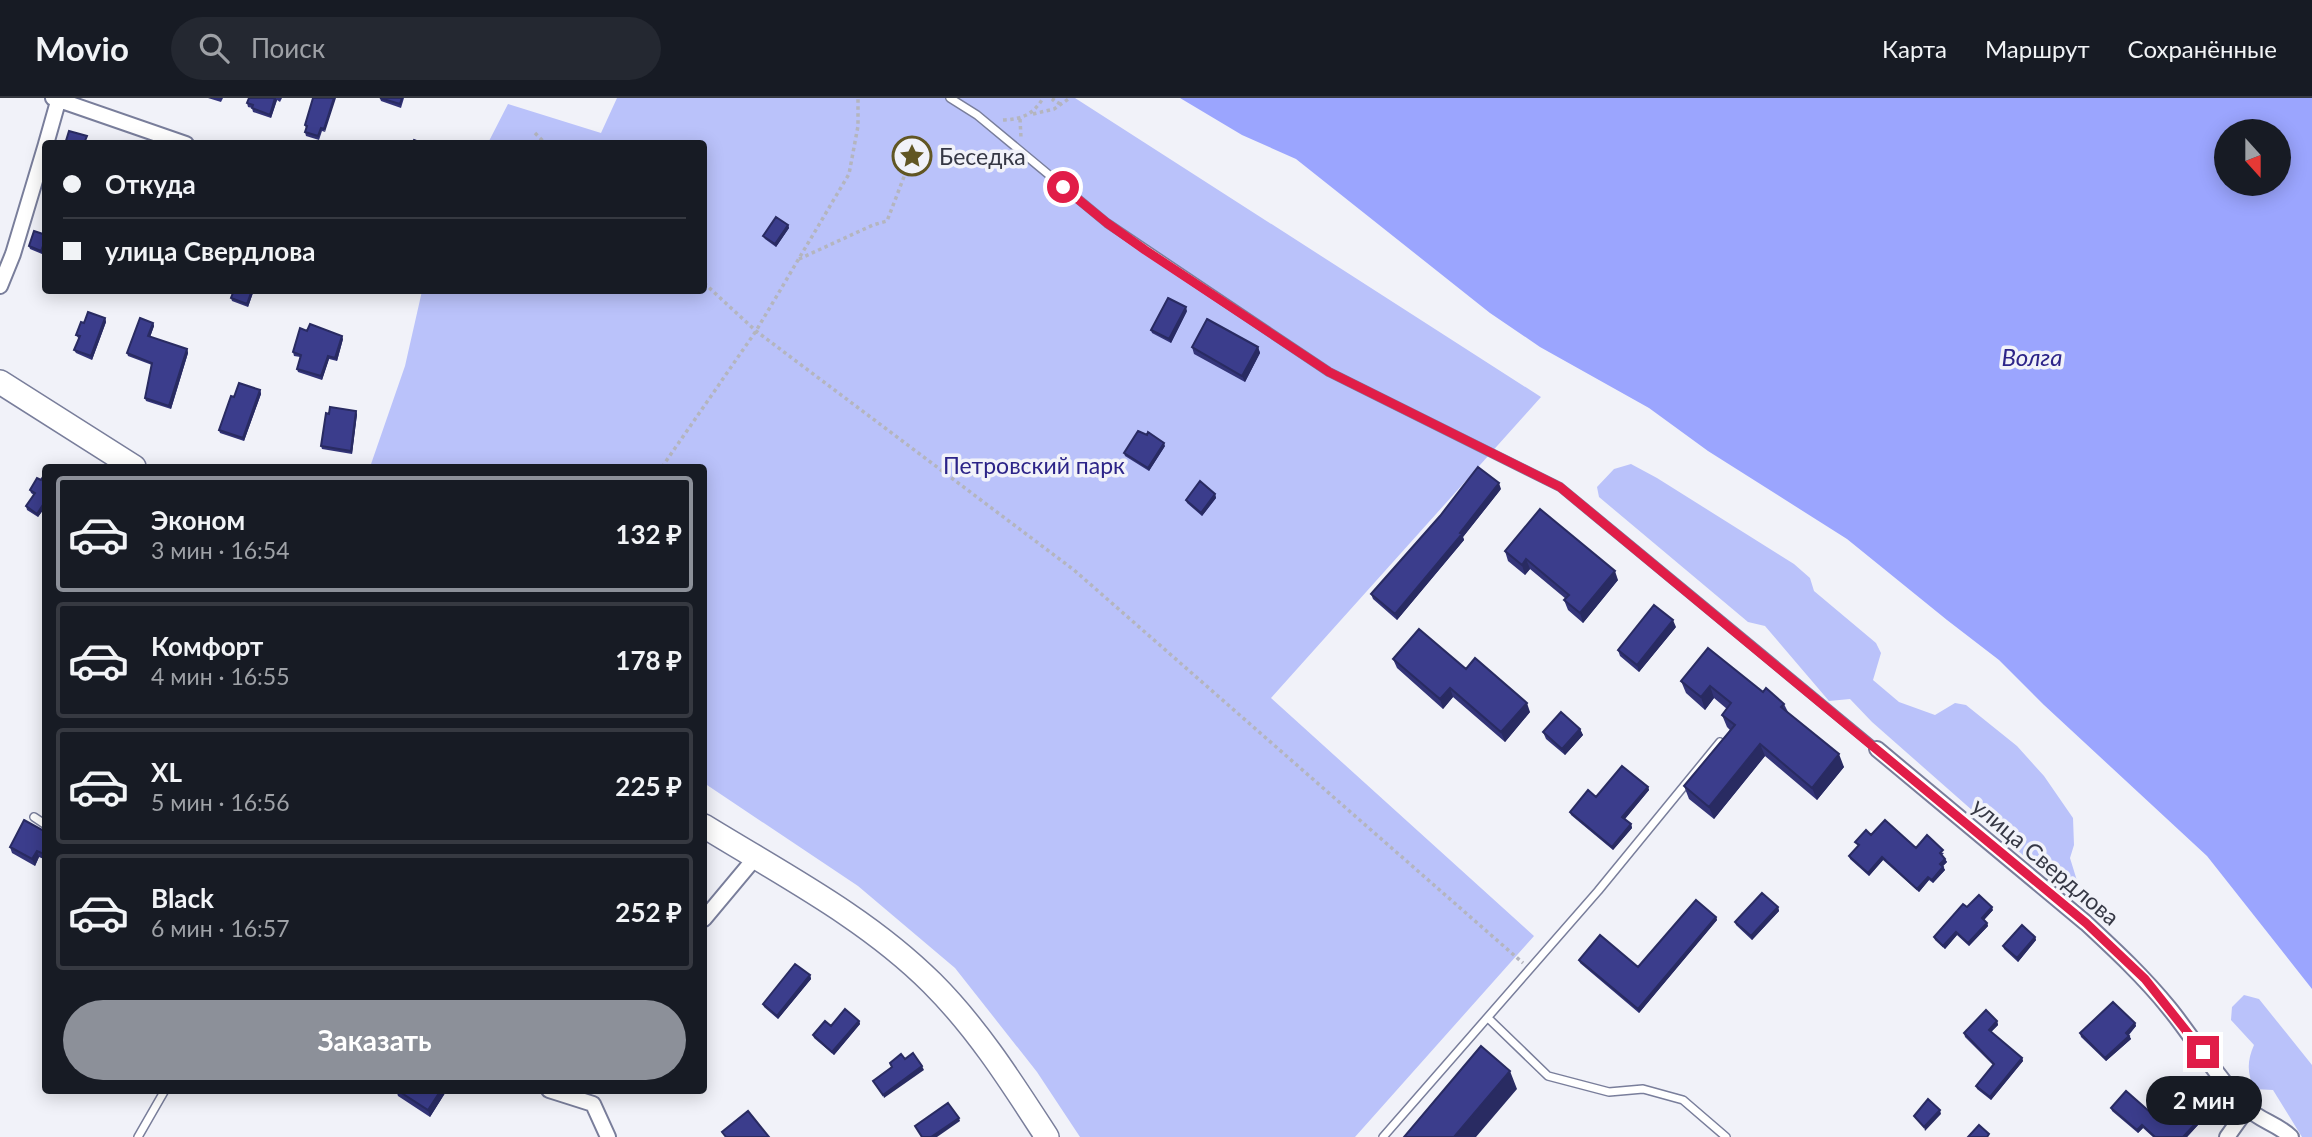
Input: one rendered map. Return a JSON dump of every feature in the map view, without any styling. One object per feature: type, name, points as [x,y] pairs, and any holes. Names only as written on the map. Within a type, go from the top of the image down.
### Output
[{"type":"main road","points":[[0,382],[129,464]]},
{"type":"main road","points":[[707,828],[847,914],[932,982],[969,1024],[1047,1137]]},
{"type":"street","points":[[47,140],[57,98],[175,140]]},
{"type":"street","points":[[0,286],[13,254],[42,157]]},
{"type":"street","name":"улица Свердлова","points":[[1877,749],[2076,914],[2118,953],[2170,1009],[2247,1109],[2284,1130],[2291,1137]]},
{"type":"street","points":[[707,915],[755,858]]},
{"type":"street","points":[[562,1094],[593,1104],[608,1137]]},
{"type":"street","points":[[593,1104],[599,1094]]},
{"type":"street","points":[[2227,1137],[2247,1109]]},
{"type":"lane","points":[[950,98],[976,115],[1107,223],[1329,372],[1560,487],[1877,749]]},
{"type":"lane","points":[[1383,1137],[1621,863],[1720,742]]},
{"type":"lane","points":[[34,817],[42,822]]},
{"type":"lane","points":[[1488,1018],[1548,1076],[1609,1091],[1643,1089],[1683,1100],[1726,1137]]},
{"type":"lane","points":[[138,1137],[163,1094]]},
{"type":"path","points":[[664,464],[757,331],[849,174],[858,126],[858,98]]},
{"type":"path","points":[[1031,114],[1044,98]]},
{"type":"path","points":[[1054,98],[1053,100],[1062,105]]},
{"type":"path","points":[[976,115],[1005,120],[1020,119],[1054,109],[1070,98]]},
{"type":"path","points":[[535,133],[542,140]]},
{"type":"path","points":[[799,259],[887,221],[912,156]]},
{"type":"path","points":[[707,287],[757,331],[1074,570],[1530,969]]},
{"type":"green space","name":"Петровский парк","points":[[617,98],[1075,98],[1541,397],[1271,698],[1534,936],[1355,1137],[1080,1137],[1037,1072],[955,968],[858,886],[707,785],[707,464],[371,464],[405,366],[421,294],[707,294],[707,140],[490,140],[508,104],[601,133]]},
{"type":"green space","points":[[1631,464],[1794,564],[1810,578],[1814,591],[1876,643],[1881,653],[1873,680],[1899,702],[1935,715],[1955,703],[1966,705],[2017,746],[2044,776],[2073,818],[2074,845],[2070,858],[2078,884],[2076,892],[2065,892],[1872,722],[1850,699],[1829,701],[1765,626],[1748,622],[1599,497],[1597,487],[1614,469]]},
{"type":"green space","points":[[2244,995],[2259,999],[2312,1065],[2312,1137],[2302,1137],[2273,1090],[2254,1089],[2249,1067],[2254,1045],[2231,1020],[2232,1007]]},
{"type":"water","name":"Волга","points":[[1180,98],[2312,98],[2312,989],[2207,856],[1999,660],[1847,539],[1708,451],[1649,408],[1540,347],[1490,313],[1296,159],[1242,135]]},
{"type":"building","points":[[249,98],[275,98],[270,115],[252,108],[253,105],[247,103]]},
{"type":"building","points":[[313,98],[334,98],[324,129],[321,128],[318,136],[305,132]]},
{"type":"building","points":[[380,98],[402,98],[400,104]]},
{"type":"building","points":[[69,131],[87,136],[85,140],[66,140]]},
{"type":"building","points":[[776,217],[788,225],[775,244],[763,236]]},
{"type":"building","points":[[34,231],[42,234],[41,251],[29,246]]},
{"type":"building","points":[[232,294],[251,294],[247,304],[231,298]]},
{"type":"building","points":[[1168,298],[1186,307],[1169,339],[1151,330]]},
{"type":"building","points":[[88,312],[105,318],[91,356],[74,350],[80,336],[76,335]]},
{"type":"building","points":[[140,318],[153,323],[148,336],[187,349],[169,406],[145,398],[152,363],[127,353]]},
{"type":"building","points":[[1207,319],[1258,347],[1242,376],[1192,347]]},
{"type":"building","points":[[310,324],[342,336],[335,358],[328,356],[321,376],[297,369],[301,355],[293,352],[300,328],[307,331]]},
{"type":"building","points":[[239,383],[260,390],[243,438],[219,430],[231,396],[234,397]]},
{"type":"building","points":[[330,407],[356,411],[351,451],[321,446],[326,413],[329,414]]},
{"type":"building","points":[[1138,431],[1147,435],[1148,432],[1164,443],[1148,468],[1124,453]]},
{"type":"building","points":[[1478,467],[1499,483],[1460,533],[1462,534],[1395,614],[1371,594],[1440,516]]},
{"type":"building","points":[[37,478],[41,480],[42,506],[37,514],[26,506],[35,493],[30,490]]},
{"type":"building","points":[[1200,481],[1215,494],[1201,513],[1186,500]]},
{"type":"building","points":[[1540,509],[1615,571],[1580,613],[1564,600],[1569,595],[1526,559],[1522,565],[1505,551]]},
{"type":"building","points":[[1654,605],[1673,620],[1637,665],[1618,650]]},
{"type":"building","points":[[1419,629],[1466,669],[1475,658],[1527,703],[1501,732],[1450,688],[1440,699],[1393,659]]},
{"type":"building","points":[[1708,648],[1763,692],[1766,688],[1784,704],[1781,707],[1839,754],[1812,788],[1760,744],[1709,807],[1684,786],[1735,725],[1722,715],[1731,703],[1710,686],[1701,697],[1681,681]]},
{"type":"building","points":[[1561,712],[1580,729],[1562,749],[1543,732]]},
{"type":"building","points":[[1622,766],[1648,787],[1622,817],[1631,824],[1612,847],[1570,812],[1588,790],[1596,797]]},
{"type":"building","points":[[24,820],[42,830],[42,853],[37,851],[32,859],[10,847]]},
{"type":"building","points":[[1885,820],[1916,848],[1927,835],[1943,850],[1940,853],[1945,859],[1940,864],[1943,867],[1932,880],[1928,877],[1917,889],[1882,857],[1868,873],[1849,856],[1859,845],[1855,842],[1866,830],[1871,835]]},
{"type":"building","points":[[1762,893],[1778,907],[1751,936],[1735,922]]},
{"type":"building","points":[[1979,895],[1992,907],[1982,918],[1987,923],[1968,943],[1956,932],[1943,946],[1934,937],[1963,904],[1967,907]]},
{"type":"building","points":[[1696,900],[1716,917],[1638,1009],[1579,960],[1600,935],[1638,967]]},
{"type":"building","points":[[2022,925],[2035,937],[2017,958],[2003,946]]},
{"type":"building","points":[[795,964],[810,975],[777,1016],[763,1004]]},
{"type":"building","points":[[2113,1002],[2135,1023],[2126,1033],[2129,1036],[2105,1058],[2080,1033]]},
{"type":"building","points":[[845,1009],[859,1021],[832,1052],[813,1035],[825,1021],[831,1026]]},
{"type":"building","points":[[1986,1010],[1997,1021],[1989,1030],[2022,1058],[1990,1097],[1976,1086],[1994,1064],[1964,1033]]},
{"type":"building","points":[[1481,1046],[1510,1071],[1454,1137],[1404,1137]]},
{"type":"building","points":[[913,1053],[922,1066],[883,1095],[873,1081],[892,1067],[890,1063],[901,1054],[905,1059]]},
{"type":"building","points":[[2187,1089],[2193,1094],[2196,1090],[2206,1100],[2202,1104],[2208,1110],[2183,1137],[2155,1137],[2142,1125],[2137,1130],[2111,1108],[2126,1091],[2159,1120]]},
{"type":"building","points":[[403,1094],[438,1094],[428,1110]]},
{"type":"building","points":[[1928,1099],[1940,1110],[1924,1127],[1914,1116]]},
{"type":"building","points":[[948,1103],[959,1118],[931,1137],[922,1137],[915,1126]]},
{"type":"building","points":[[748,1111],[769,1137],[726,1137],[722,1132]]},
{"type":"building","points":[[1979,1125],[1989,1134],[1987,1137],[1968,1137]]},
{"type":"place","name":"Беседка","points":[[912,156]]},
{"type":"route","points":[[1063,187],[1145,250],[1329,372],[1560,487],[2086,923],[2145,979],[2203,1052]]}]
